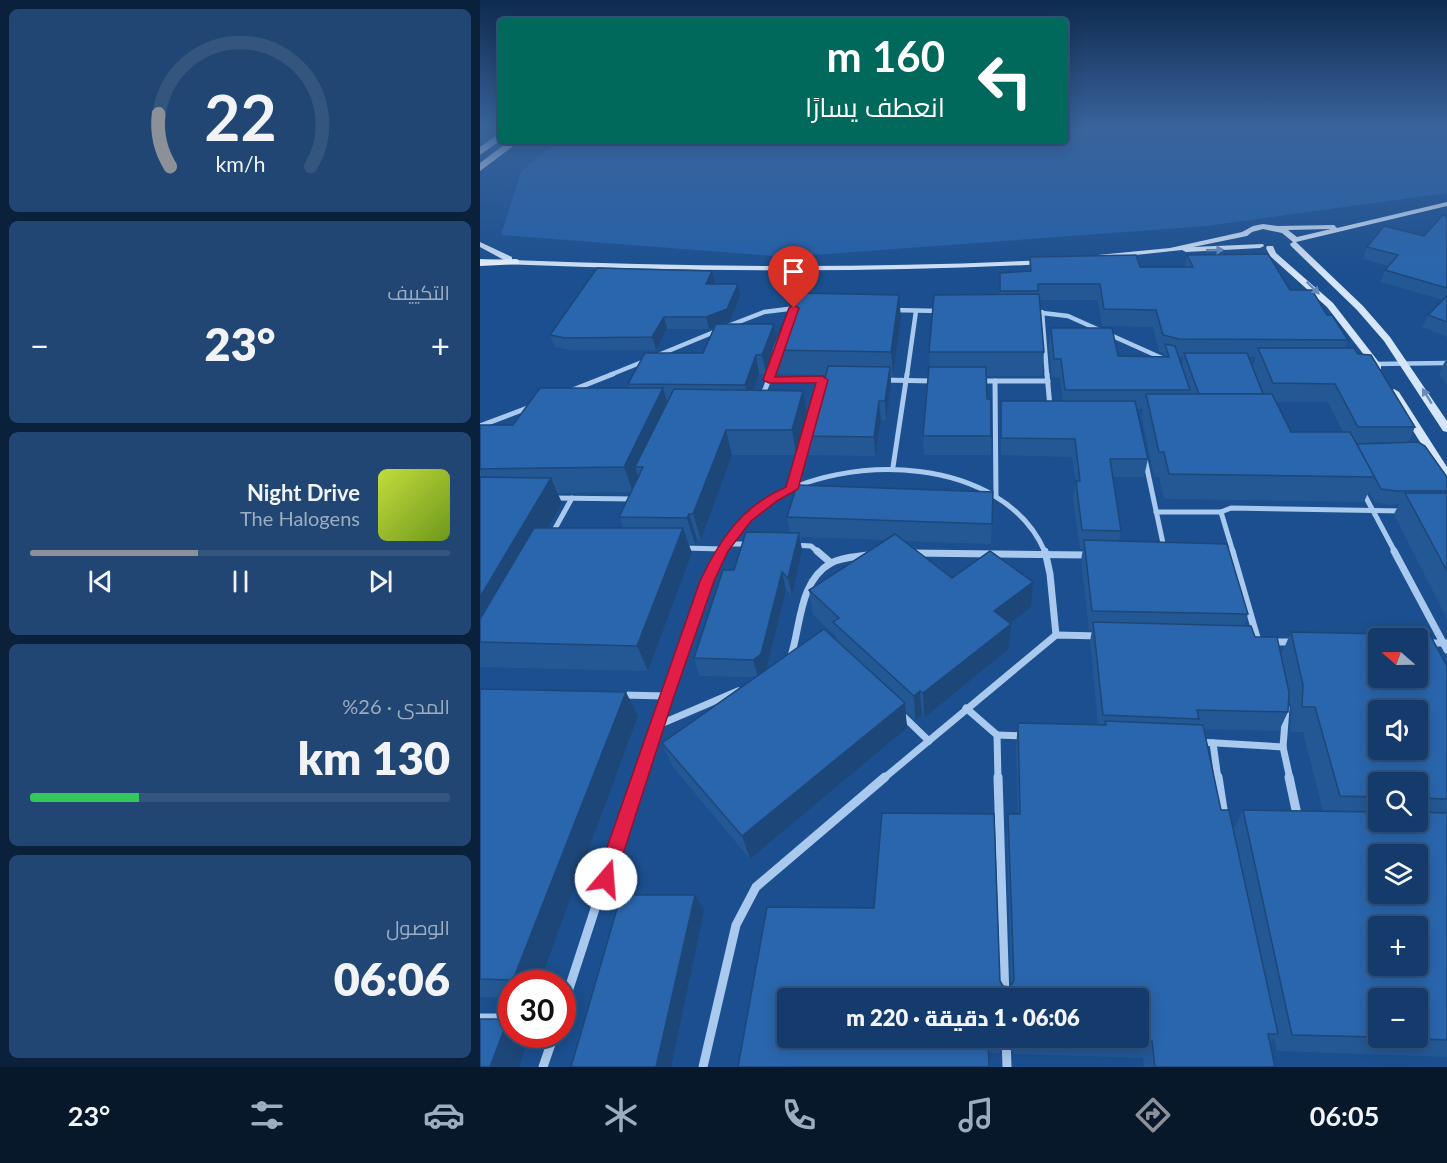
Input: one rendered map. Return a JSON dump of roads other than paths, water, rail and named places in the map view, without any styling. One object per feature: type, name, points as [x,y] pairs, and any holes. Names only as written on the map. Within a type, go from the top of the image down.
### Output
[{"type":"main road","points":[[480,260],[516,262]]},
{"type":"street","points":[[1244,234],[1249,242],[1270,248],[1290,245],[1344,227],[1447,204]]},
{"type":"street","points":[[1090,258],[1170,250],[1244,234],[1255,228],[1344,227]]},
{"type":"street","points":[[1276,228],[1287,232],[1290,245],[1307,256],[1360,308],[1406,364],[1447,429]]},
{"type":"street","points":[[1307,256],[1307,244],[1317,236]]},
{"type":"street","points":[[480,244],[516,262],[763,271],[906,269],[1056,261]]},
{"type":"street","points":[[1170,250],[1209,251],[1260,246]]},
{"type":"street","points":[[1270,248],[1330,305],[1382,373]]},
{"type":"street","points":[[564,393],[764,312],[794,308],[805,309]]},
{"type":"street","points":[[790,318],[794,308]]},
{"type":"street","points":[[883,310],[950,311]]},
{"type":"street","points":[[893,467],[908,381],[916,311]]},
{"type":"street","points":[[1030,312],[1068,316],[1168,360]]},
{"type":"street","points":[[1042,312],[1050,413]]},
{"type":"street","points":[[761,399],[779,349]]},
{"type":"street","points":[[1364,364],[1447,363]]},
{"type":"street","points":[[769,380],[843,380]]},
{"type":"street","points":[[814,410],[822,380]]},
{"type":"street","points":[[875,380],[940,381]]},
{"type":"street","points":[[973,381],[1048,381]]},
{"type":"street","points":[[995,381],[996,496]]},
{"type":"street","points":[[1388,383],[1447,476]]},
{"type":"street","points":[[480,426],[542,405]]},
{"type":"street","points":[[996,413],[1007,413]]},
{"type":"street","points":[[792,489],[808,432]]},
{"type":"street","points":[[1143,446],[1166,555],[1154,555]]},
{"type":"street","points":[[1420,450],[1431,450]]},
{"type":"street","points":[[575,970],[666,696],[707,581],[724,546],[746,518],[772,498],[792,489],[854,471],[893,467],[931,472],[996,496],[1025,521],[1037,536],[1046,555],[1056,635]]},
{"type":"street","points":[[1356,480],[1446,645]]},
{"type":"street","points":[[631,508],[640,489]]},
{"type":"street","points":[[549,498],[635,499]]},
{"type":"street","points":[[546,546],[572,498]]},
{"type":"street","points":[[1156,512],[1221,513],[1231,508],[1415,510]]},
{"type":"street","points":[[1221,513],[1258,641]]},
{"type":"street","points":[[678,548],[758,544]]},
{"type":"street","points":[[790,545],[811,546],[831,564]]},
{"type":"street","points":[[901,552],[1094,555]]},
{"type":"street","points":[[785,663],[790,659],[797,640],[806,593],[831,564],[879,554]]},
{"type":"street","points":[[1221,556],[1233,556]]},
{"type":"street","points":[[703,1067],[736,925],[756,887],[966,708],[1056,635],[1103,636]]},
{"type":"street","points":[[797,640],[808,643]]},
{"type":"street","points":[[1246,641],[1307,642]]},
{"type":"street","points":[[1271,642],[1273,652]]},
{"type":"street","points":[[1428,644],[1446,645]]},
{"type":"street","points":[[656,726],[742,689]]},
{"type":"street","points":[[608,695],[666,696]]},
{"type":"street","points":[[1284,701],[1286,728],[1283,747],[1299,825]]},
{"type":"street","points":[[966,708],[997,735],[1033,736]]},
{"type":"street","points":[[896,710],[929,741]]},
{"type":"street","points":[[997,735],[1005,988]]},
{"type":"street","points":[[1189,742],[1283,747]]},
{"type":"street","points":[[1213,742],[1225,823],[1236,824]]},
{"type":"street","points":[[1289,825],[1311,825]]},
{"type":"street","points":[[480,1018],[498,1018]]},
{"type":"street","points":[[543,1067],[550,1048]]},
{"type":"street","points":[[1006,1048],[1007,1067]]}]
